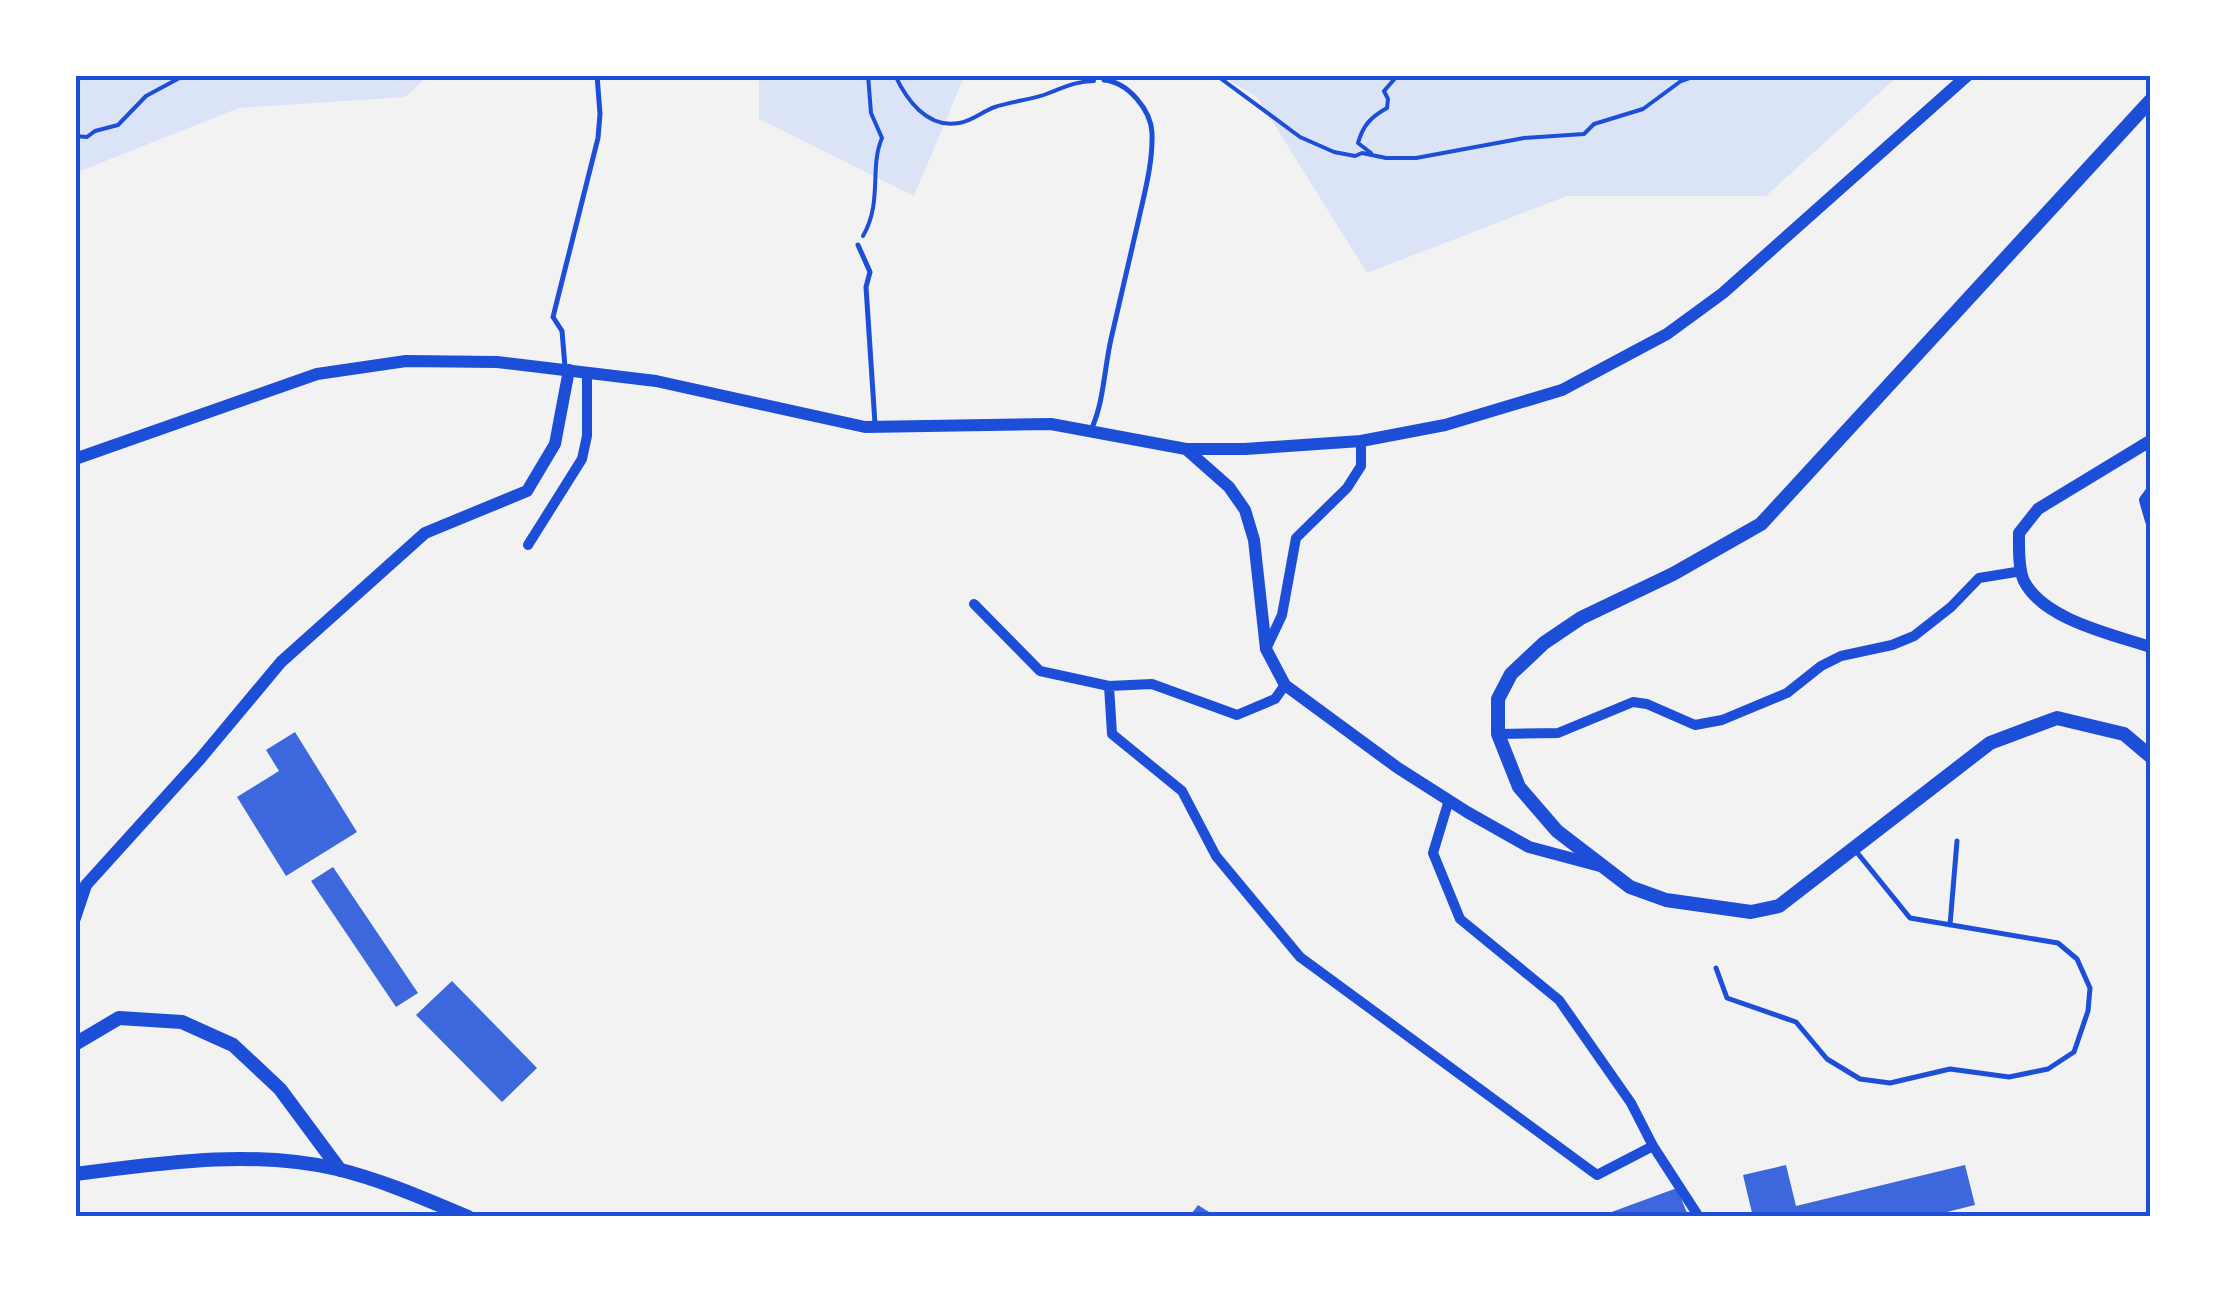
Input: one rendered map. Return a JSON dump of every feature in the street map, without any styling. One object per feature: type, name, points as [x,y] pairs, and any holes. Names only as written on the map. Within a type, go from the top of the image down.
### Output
[{"type":"main road","points":[[2150,101],[1761,524],[1673,574],[1580,618],[1544,643],[1511,674],[1498,699],[1498,734],[1519,787],[1558,831],[1630,887],[1666,900],[1751,912],[1779,906],[1990,743],[2058,718],[2124,734],[2150,756]]},
{"type":"main road","points":[[75,1044],[120,1018],[182,1022],[233,1045],[280,1089],[340,1170]]},
{"type":"main road","points":[[75,1174],[254,1158],[340,1170],[380,1181],[468,1217]]},
{"type":"street","points":[[75,459],[317,374],[406,361],[497,362],[588,372],[689,387],[876,427],[1051,424],[1186,449],[1361,441],[1445,424],[1562,390],[1667,334],[1723,292],[1968,75]]},
{"type":"street","points":[[75,918],[86,885],[200,760],[281,662],[425,533],[528,491],[555,444],[567,370]]},
{"type":"street","points":[[528,545],[570,483],[586,449],[588,372]]},
{"type":"street","points":[[2150,440],[2038,510],[2019,533],[2024,580],[2042,602],[2073,621],[2150,647]]},
{"type":"street","points":[[1266,649],[1282,614],[1296,538],[1346,488],[1361,466],[1361,441]]},
{"type":"street","points":[[1186,449],[1228,486],[1245,510],[1254,540],[1266,649],[1285,685],[1398,768],[1529,846],[1602,867]]},
{"type":"street","points":[[2150,492],[2144,500],[2150,521]]},
{"type":"street","points":[[1498,734],[1558,733],[1633,702],[1647,704],[1694,725],[1722,720],[1787,692],[1841,656],[1914,636],[1952,607],[1979,578],[2022,571]]},
{"type":"street","points":[[974,604],[1040,671],[1110,686],[1152,684],[1237,715],[1276,698],[1285,685]]},
{"type":"street","points":[[1110,686],[1112,734],[1182,791],[1216,856],[1300,957],[1597,1175],[1653,1146]]},
{"type":"street","points":[[1449,800],[1433,853],[1460,919],[1559,1000],[1630,1104],[1699,1217]]},
{"type":"lane","points":[[567,370],[562,331],[553,317],[598,138],[597,75]]},
{"type":"lane","points":[[1090,432],[1100,404],[1146,188],[1152,132],[1149,116],[1129,92],[1104,80]]},
{"type":"lane","points":[[858,244],[870,272],[866,287],[876,427]]},
{"type":"lane","points":[[1950,925],[1957,840]]},
{"type":"lane","points":[[1716,968],[1727,998],[1796,1022],[1827,1058],[1860,1079],[1890,1083],[1950,1068],[2009,1077],[2048,1068],[2074,1052],[2088,1011],[2090,988],[2077,960],[2058,942],[1910,918],[1853,848]]},
{"type":"path","points":[[75,136],[87,137],[118,125],[146,96],[184,75]]},
{"type":"path","points":[[858,244],[875,208],[879,159],[876,150],[882,138],[871,113],[868,75]]},
{"type":"path","points":[[895,75],[905,97],[920,112],[946,124],[961,123],[990,108],[1064,85],[1104,80]]},
{"type":"path","points":[[1216,75],[1300,137],[1334,152],[1416,158],[1524,138],[1584,134],[1594,124],[1643,109],[1681,81],[1698,75]]},
{"type":"path","points":[[1375,156],[1358,143],[1359,138],[1370,118],[1387,108],[1384,91],[1398,75]]},
{"type":"shaded area","points":[[75,75],[429,75],[405,97],[239,108],[75,173]]},
{"type":"shaded area","points":[[759,75],[965,75],[914,196],[759,119]]},
{"type":"shaded area","points":[[1220,75],[1899,75],[1766,196],[1567,196],[1367,273],[1257,97]]},
{"type":"building","points":[[295,732],[357,832],[286,876],[237,797],[279,771],[266,750]]},
{"type":"building","points":[[333,867],[418,993],[396,1007],[311,881]]},
{"type":"building","points":[[452,981],[537,1068],[502,1102],[416,1015]]},
{"type":"building","points":[[1786,1165],[1796,1206],[1965,1165],[1975,1205],[1927,1217],[1753,1217],[1743,1175]]},
{"type":"building","points":[[1677,1188],[1687,1213],[1676,1217],[1598,1217]]},
{"type":"building","points":[[1198,1205],[1217,1217],[1189,1217]]}]
